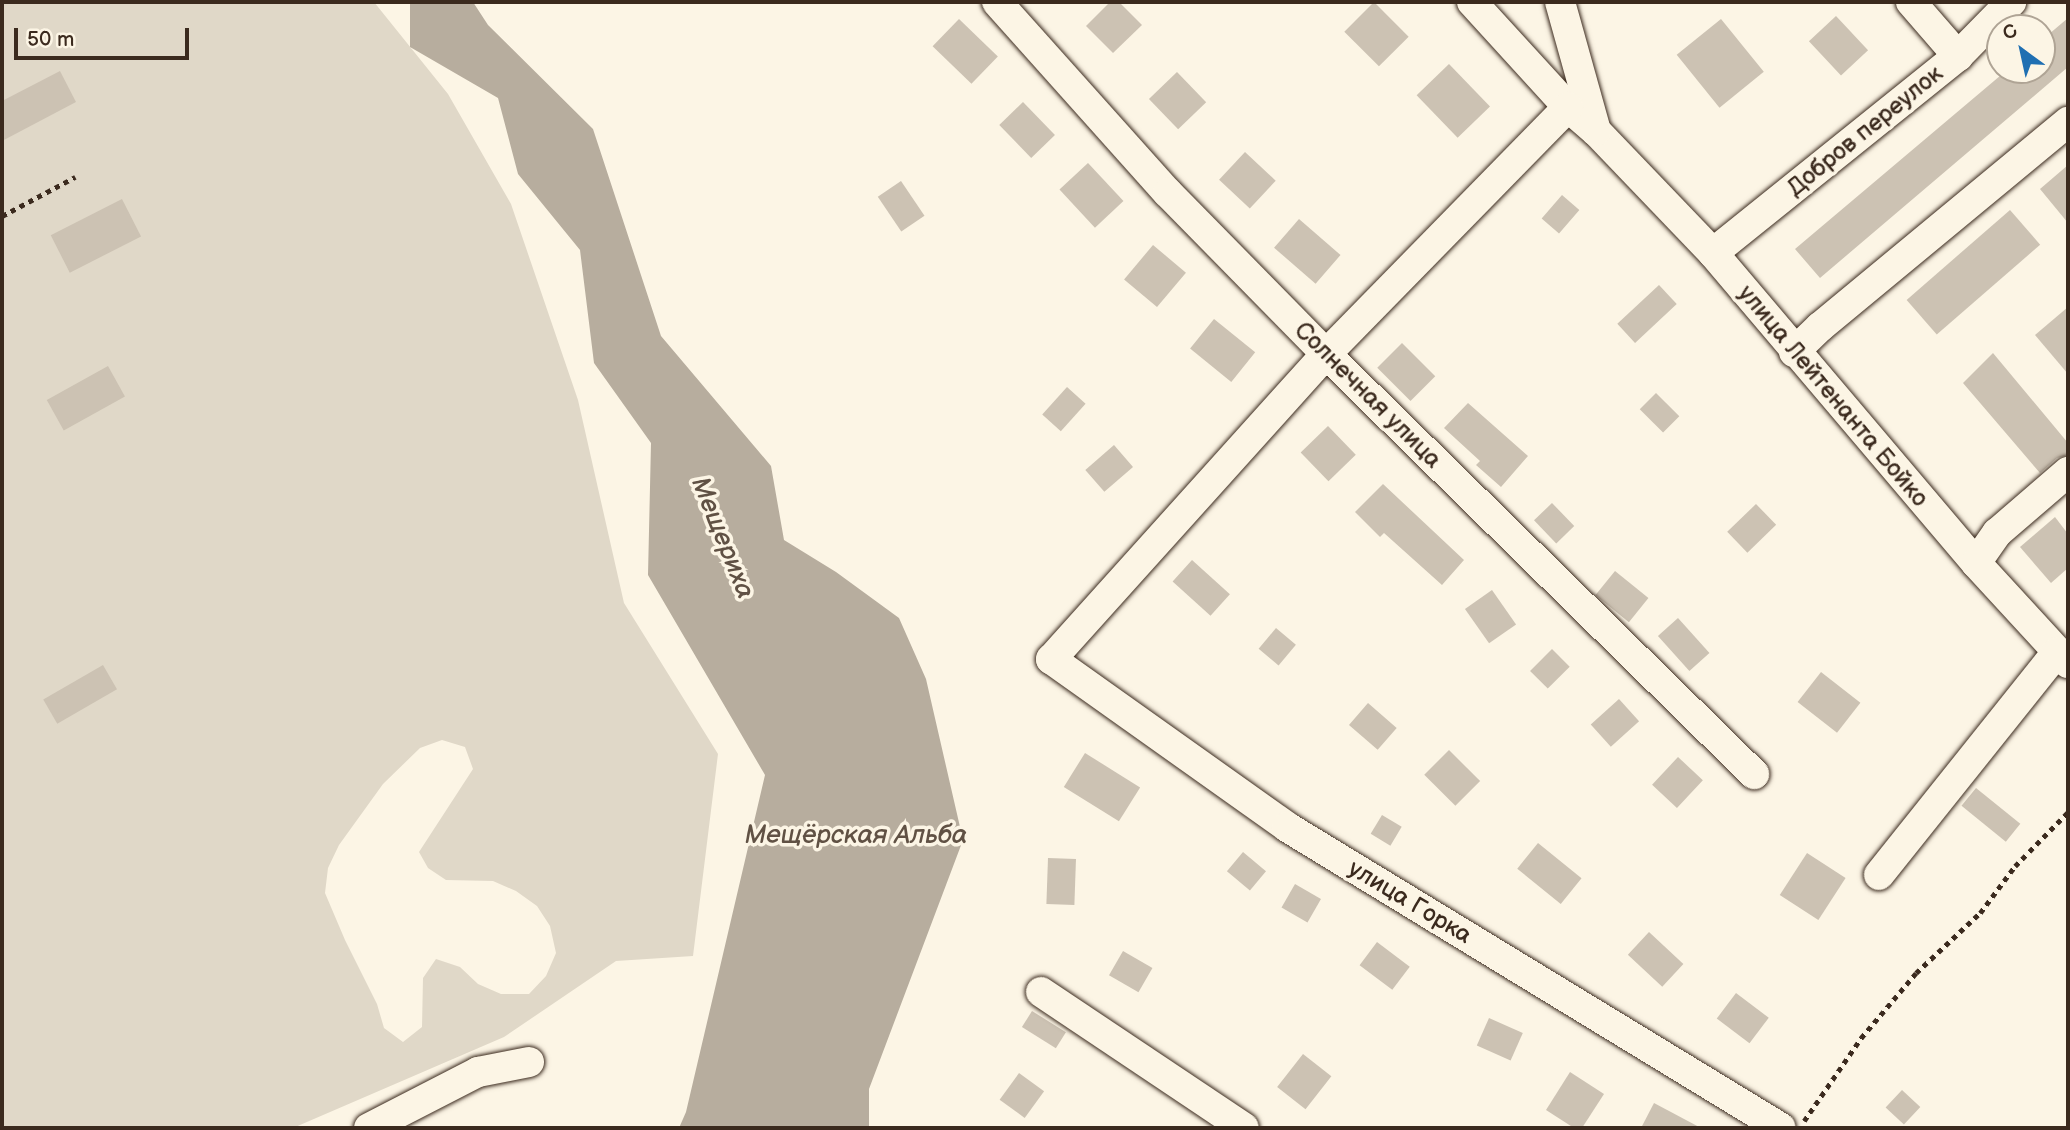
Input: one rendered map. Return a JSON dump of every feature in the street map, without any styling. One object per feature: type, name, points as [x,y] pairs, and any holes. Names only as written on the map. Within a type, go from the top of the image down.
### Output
[{"type":"street","name":"Солнечная улица","points":[[997,2],[1168,193],[1326,354],[1754,774]]},
{"type":"street","name":"улица Лейтенанта Бойко","points":[[1472,2],[1568,107],[1596,131],[1713,253],[1794,352],[1976,563],[2063,657]]},
{"type":"street","points":[[1560,2],[1596,131]]},
{"type":"street","points":[[1911,2],[1958,57]]},
{"type":"street","name":"Добров переулок","points":[[1713,253],[1958,57],[2011,2]]},
{"type":"street","points":[[1326,354],[1568,107]]},
{"type":"street","points":[[1794,352],[1820,327],[2068,122]]},
{"type":"street","name":"улица Горка","points":[[1326,354],[1051,659],[1287,827],[1781,1128]]},
{"type":"street","points":[[1976,563],[1997,533],[2068,472]]},
{"type":"street","points":[[1879,875],[2063,657]]},
{"type":"street","points":[[1041,992],[1244,1128]]},
{"type":"street","points":[[369,1128],[478,1072],[528,1062]]},
{"type":"path","points":[[2,216],[75,177]]},
{"type":"path","points":[[1798,1128],[1861,1038],[1916,972],[1980,913],[2015,866],[2068,812]]},
{"type":"shaded area","points":[[2,2],[374,2],[448,94],[511,204],[578,400],[624,603],[718,754],[693,956],[616,961],[504,1037],[293,1128],[2,1128]],"holes":[[[442,740],[465,747],[473,769],[419,852],[428,868],[446,880],[493,881],[516,891],[537,906],[550,926],[556,953],[546,976],[529,994],[501,994],[478,984],[460,967],[436,959],[423,978],[422,1027],[403,1042],[384,1028],[377,1004],[345,940],[325,893],[328,868],[339,845],[383,784],[420,748]]]},
{"type":"water","name":"Мещёрская Альба","points":[[410,2],[473,2],[488,25],[593,129],[661,336],[771,466],[784,540],[836,572],[899,618],[926,679],[963,840],[869,1089],[869,1128],[679,1128],[686,1112],[765,775],[648,575],[651,443],[594,363],[580,250],[518,174],[498,98],[410,47]]},
{"type":"building","points":[[1110,2],[1119,2],[1142,25],[1113,53],[1086,26]]},
{"type":"building","points":[[1374,2],[1409,37],[1379,66],[1344,32]]},
{"type":"building","points":[[1836,16],[1868,50],[1841,76],[1809,41]]},
{"type":"building","points":[[2068,18],[2068,67],[2056,77],[2056,28]]},
{"type":"building","points":[[959,19],[998,57],[971,84],[933,46]]},
{"type":"building","points":[[1721,19],[1764,72],[1719,108],[1677,55]]},
{"type":"building","points":[[1449,64],[1490,106],[1458,138],[1417,95]]},
{"type":"building","points":[[60,71],[76,102],[2,141],[2,101]]},
{"type":"building","points":[[1177,72],[1206,102],[1178,129],[1149,99]]},
{"type":"building","points":[[1990,84],[2048,84],[1820,278],[1795,249]]},
{"type":"building","points":[[1023,102],[1055,135],[1031,158],[999,125]]},
{"type":"building","points":[[1245,152],[1276,181],[1250,208],[1219,180]]},
{"type":"building","points":[[1088,163],[1123,201],[1095,228],[1059,190]]},
{"type":"building","points":[[2068,165],[2068,223],[2040,189]]},
{"type":"building","points":[[901,181],[924,216],[901,231],[878,197]]},
{"type":"building","points":[[1562,195],[1579,210],[1559,233],[1542,218]]},
{"type":"building","points":[[122,199],[141,236],[70,273],[51,235]]},
{"type":"building","points":[[2010,210],[2040,245],[1937,335],[1907,300]]},
{"type":"building","points":[[1299,219],[1341,255],[1316,284],[1274,248]]},
{"type":"building","points":[[1153,245],[1186,273],[1157,307],[1124,279]]},
{"type":"building","points":[[1659,285],[1677,304],[1635,343],[1617,324]]},
{"type":"building","points":[[2068,307],[2068,374],[2035,335]]},
{"type":"building","points":[[1214,319],[1255,352],[1231,382],[1190,349]]},
{"type":"building","points":[[1402,343],[1435,376],[1410,401],[1377,368]]},
{"type":"building","points":[[1993,353],[2068,443],[2068,455],[2057,458],[2040,473],[1963,383]]},
{"type":"building","points":[[108,366],[125,397],[64,431],[47,400]]},
{"type":"building","points":[[1067,387],[1086,404],[1061,431],[1042,414]]},
{"type":"building","points":[[1656,393],[1679,416],[1663,433],[1640,409]]},
{"type":"building","points":[[1468,403],[1528,456],[1501,487],[1476,465],[1480,461],[1444,428]]},
{"type":"building","points":[[1328,426],[1356,455],[1328,481],[1301,452]]},
{"type":"building","points":[[1114,445],[1133,467],[1104,492],[1085,470]]},
{"type":"building","points":[[1383,484],[1464,560],[1442,585],[1384,533],[1380,537],[1355,512]]},
{"type":"building","points":[[1552,503],[1574,526],[1556,543],[1534,520]]},
{"type":"building","points":[[1756,504],[1776,525],[1747,553],[1727,532]]},
{"type":"building","points":[[2055,517],[2068,534],[2068,568],[2051,583],[2020,547]]},
{"type":"building","points":[[1192,560],[1230,594],[1210,616],[1173,582]]},
{"type":"building","points":[[1615,571],[1648,598],[1629,622],[1595,595]]},
{"type":"building","points":[[1492,590],[1516,624],[1489,643],[1465,609]]},
{"type":"building","points":[[1678,618],[1709,653],[1689,671],[1658,636]]},
{"type":"building","points":[[1276,628],[1296,645],[1279,665],[1259,649]]},
{"type":"building","points":[[1552,649],[1570,667],[1548,689],[1530,671]]},
{"type":"building","points":[[103,665],[117,689],[57,724],[43,700]]},
{"type":"building","points":[[1821,672],[1860,703],[1837,733],[1798,702]]},
{"type":"building","points":[[1619,699],[1639,721],[1611,747],[1591,724]]},
{"type":"building","points":[[1368,703],[1397,728],[1378,750],[1349,725]]},
{"type":"building","points":[[1449,750],[1480,781],[1455,806],[1424,775]]},
{"type":"building","points":[[1085,753],[1140,787],[1119,821],[1064,787]]},
{"type":"building","points":[[1678,757],[1703,780],[1677,808],[1652,785]]},
{"type":"building","points":[[1976,788],[2020,824],[2006,842],[1962,806]]},
{"type":"building","points":[[1382,815],[1402,827],[1390,846],[1371,834]]},
{"type":"building","points":[[1538,843],[1582,878],[1561,904],[1517,869]]},
{"type":"building","points":[[1243,852],[1266,871],[1250,890],[1227,871]]},
{"type":"building","points":[[1807,853],[1846,878],[1818,920],[1780,895]]},
{"type":"building","points":[[1048,858],[1076,859],[1074,905],[1046,904]]},
{"type":"building","points":[[1295,884],[1321,899],[1307,922],[1282,907]]},
{"type":"building","points":[[1649,932],[1683,964],[1662,987],[1628,955]]},
{"type":"building","points":[[1377,942],[1410,967],[1392,990],[1360,965]]},
{"type":"building","points":[[1123,951],[1152,968],[1138,992],[1109,975]]},
{"type":"building","points":[[1736,993],[1769,1018],[1749,1043],[1717,1019]]},
{"type":"building","points":[[1032,1011],[1066,1032],[1056,1048],[1022,1027]]},
{"type":"building","points":[[1489,1018],[1523,1033],[1511,1060],[1477,1045]]},
{"type":"building","points":[[1303,1054],[1331,1076],[1306,1109],[1277,1087]]},
{"type":"building","points":[[1570,1072],[1604,1094],[1582,1128],[1574,1128],[1546,1110]]},
{"type":"building","points":[[1019,1073],[1044,1091],[1025,1118],[1000,1100]]},
{"type":"building","points":[[1902,1090],[1920,1107],[1904,1125],[1886,1108]]},
{"type":"building","points":[[1654,1103],[1701,1128],[1641,1128]]},
{"type":"water label","name":"Мещериха","points":[[722,538]]}]
